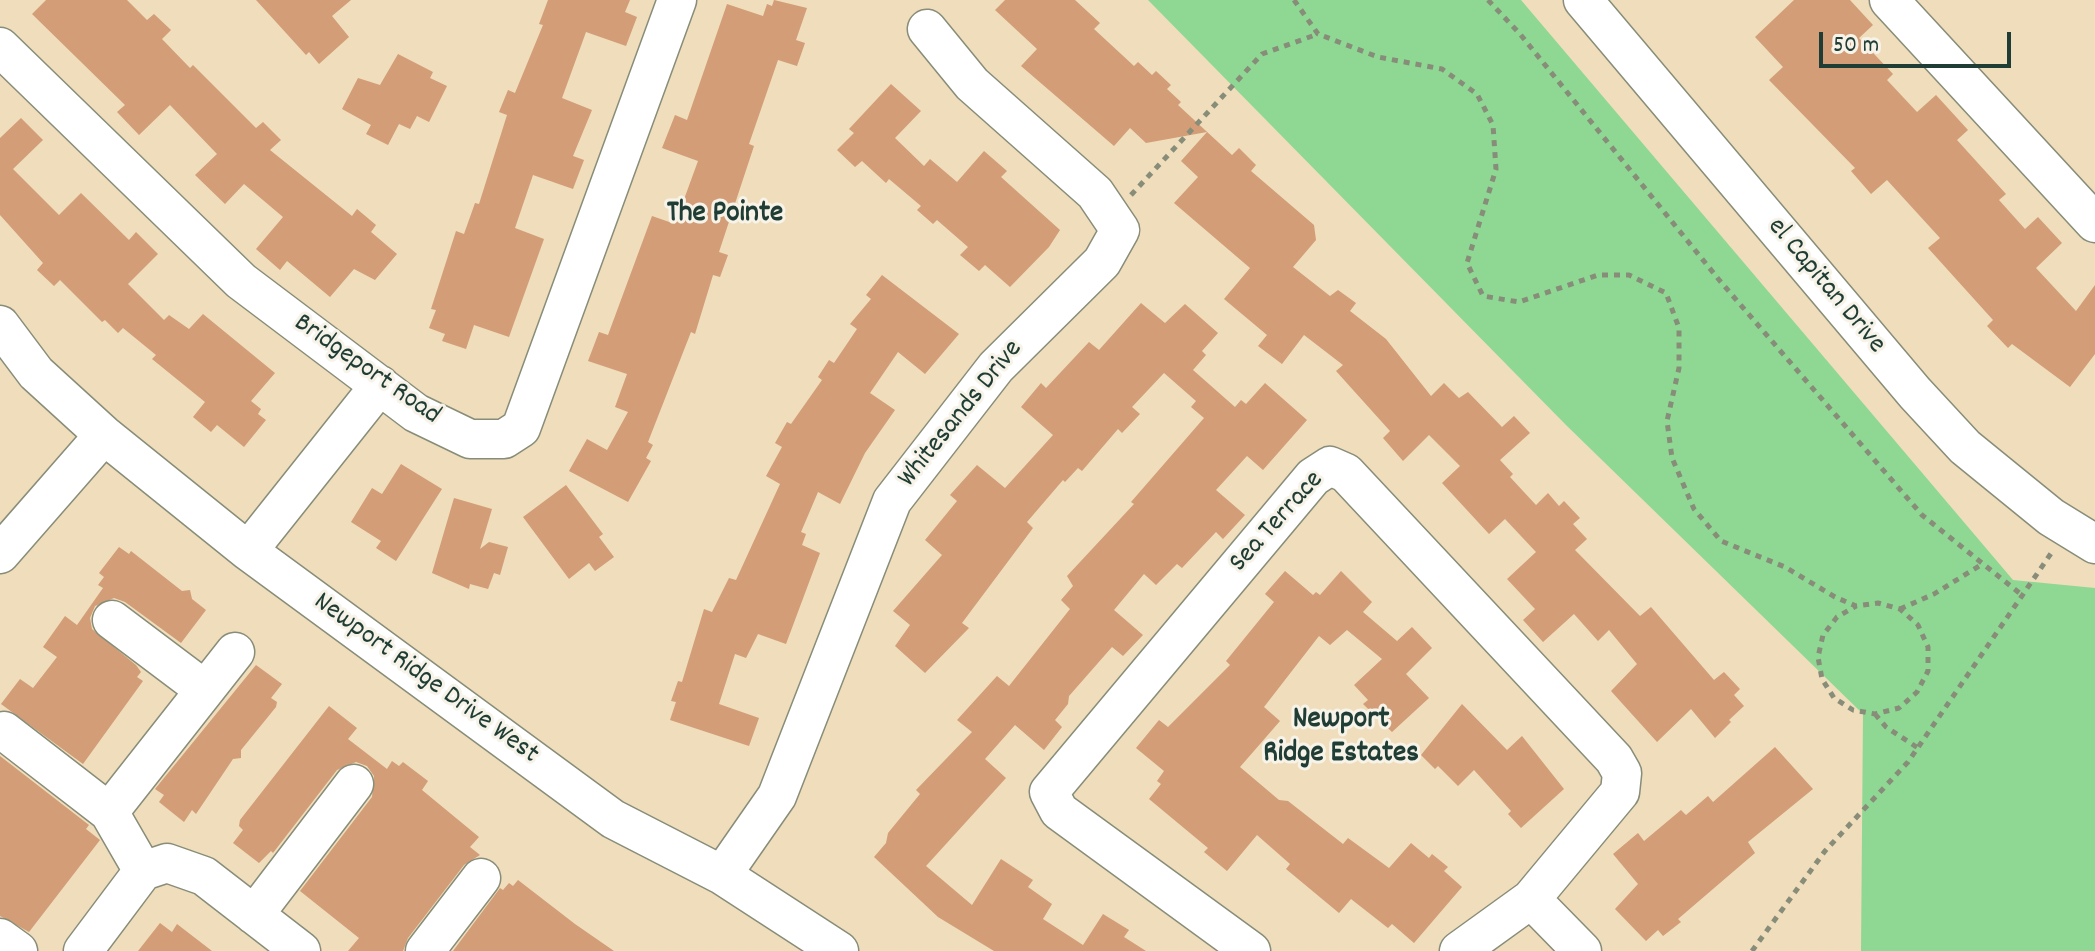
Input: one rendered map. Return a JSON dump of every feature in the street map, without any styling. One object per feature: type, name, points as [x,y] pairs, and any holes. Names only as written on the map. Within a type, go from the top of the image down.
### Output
[{"type":"street","name":"Bridgeport Road","points":[[0,47],[241,281],[416,413],[470,439],[504,439],[521,428],[677,0]]},
{"type":"street","name":"el Capitan Drive","points":[[1583,0],[1915,393],[1993,472],[2082,536]]},
{"type":"street","points":[[1889,0],[2095,223]]},
{"type":"street","points":[[927,29],[972,84],[1095,193],[1108,213]]},
{"type":"street","name":"Whitesands Drive","points":[[722,875],[777,796],[892,501],[996,367],[1102,262],[1120,230],[1108,213]]},
{"type":"street","name":"Newport Ridge Drive West","points":[[0,325],[36,373],[104,435],[248,551],[613,819],[722,875],[839,951]]},
{"type":"street","name":"Newport Ridge Drive West","points":[[0,357],[36,373]]},
{"type":"street","points":[[248,551],[380,385]]},
{"type":"street","points":[[0,554],[104,435]]},
{"type":"street","name":"Sea Terrace","points":[[1251,951],[1059,811],[1049,792],[1313,477],[1330,466],[1346,473],[1614,759],[1622,773],[1620,792],[1531,899],[1459,951]]},
{"type":"street","points":[[112,620],[205,690]]},
{"type":"street","points":[[110,813],[235,652]]},
{"type":"street","points":[[4,731],[110,813],[143,871]]},
{"type":"street","points":[[254,915],[354,784]]},
{"type":"street","points":[[91,948],[143,871],[167,863],[204,876],[301,951]]},
{"type":"street","points":[[425,951],[481,878]]},
{"type":"street","points":[[1531,899],[1582,951]]},
{"type":"street","points":[[0,938],[18,951]]},
{"type":"path","points":[[1294,0],[1318,34],[1378,57],[1442,69],[1477,94],[1493,125],[1496,169],[1467,263],[1483,296],[1519,302],[1598,275],[1629,275],[1666,293],[1679,328],[1679,368],[1667,421],[1672,458],[1694,509],[1721,541],[1785,567],[1856,606]]},
{"type":"path","points":[[1488,0],[1720,281],[1922,515],[2022,595]]},
{"type":"path","points":[[1108,213],[1142,187],[1219,97],[1262,54],[1318,34]]},
{"type":"path","points":[[1752,951],[1825,851],[1918,748],[2022,595],[2082,536]]},
{"type":"path","points":[[1900,609],[1984,563]]},
{"type":"path","points":[[1878,603],[1900,609],[1918,625],[1928,647],[1928,671],[1917,692],[1899,708],[1875,714],[1853,710],[1834,698],[1822,679],[1818,657],[1823,635],[1837,617],[1856,606],[1878,603]]},
{"type":"path","points":[[1875,714],[1886,727],[1918,748]]},
{"type":"green space","points":[[1148,0],[1521,0],[2013,580],[2095,588],[2095,951],[1861,951],[1863,714],[1566,425]]},
{"type":"building","points":[[46,0],[127,0],[147,20],[154,14],[171,30],[162,39],[190,68],[193,65],[256,128],[263,122],[281,140],[270,150],[352,216],[357,209],[376,225],[371,232],[397,254],[375,280],[354,269],[330,297],[287,261],[280,270],[256,249],[283,217],[244,184],[225,204],[195,175],[217,154],[170,105],[139,135],[117,112],[125,105],[32,14]]},
{"type":"building","points":[[256,0],[351,0],[332,16],[349,37],[319,64],[309,52],[306,55]]},
{"type":"building","points":[[548,0],[630,0],[625,12],[637,17],[626,46],[586,32],[562,98],[592,110],[573,156],[584,160],[573,189],[533,175],[515,228],[544,239],[509,337],[474,325],[466,349],[442,341],[445,334],[429,328],[436,310],[431,309],[456,231],[464,234],[475,203],[479,204],[507,115],[499,112],[508,90],[515,93],[543,25],[539,24]]},
{"type":"building","points":[[774,0],[807,8],[796,40],[805,43],[797,66],[778,60],[749,144],[754,146],[719,252],[728,255],[720,277],[713,275],[695,334],[691,332],[648,442],[653,445],[646,458],[651,461],[628,502],[569,471],[587,439],[607,450],[628,412],[615,407],[627,374],[588,361],[599,332],[608,335],[652,216],[675,224],[698,161],[662,148],[675,115],[687,120],[727,4],[763,16],[767,4],[772,6]]},
{"type":"building","points":[[1005,0],[1075,0],[1100,23],[1094,29],[1134,66],[1138,62],[1152,75],[1156,71],[1171,85],[1167,89],[1181,102],[1178,105],[1232,155],[1239,148],[1256,165],[1251,171],[1314,225],[1316,240],[1293,267],[1330,296],[1338,290],[1356,303],[1350,311],[1386,339],[1431,396],[1444,383],[1459,398],[1468,392],[1502,427],[1514,416],[1530,433],[1500,460],[1513,474],[1510,477],[1536,505],[1548,493],[1559,506],[1564,501],[1580,518],[1573,524],[1587,539],[1575,550],[1640,616],[1651,607],[1714,680],[1724,672],[1740,689],[1734,695],[1744,706],[1715,738],[1691,709],[1657,742],[1611,691],[1637,664],[1609,630],[1598,641],[1574,614],[1543,642],[1523,620],[1535,609],[1507,579],[1536,552],[1505,519],[1489,534],[1442,483],[1460,466],[1429,435],[1403,461],[1383,438],[1390,431],[1336,371],[1343,365],[1304,335],[1282,364],[1258,346],[1267,335],[1224,299],[1250,268],[1174,203],[1198,177],[1181,161],[1207,132],[1146,143],[1130,128],[1114,146],[1021,66],[1037,49],[995,10]]},
{"type":"building","points":[[1794,0],[1850,0],[1873,25],[1859,38],[1893,74],[1887,80],[1917,112],[1936,95],[1968,130],[1957,140],[2006,194],[1999,200],[2025,229],[2038,217],[2062,243],[2036,268],[2076,311],[2095,285],[2095,354],[2070,387],[2012,344],[2008,348],[1987,326],[1993,320],[1928,248],[1940,238],[1887,180],[1871,194],[1851,171],[1855,168],[1769,80],[1783,67],[1755,37]]},
{"type":"building","points":[[398,54],[433,72],[430,78],[447,86],[429,122],[417,116],[410,129],[399,124],[388,145],[366,134],[371,125],[342,109],[358,78],[380,85]]},
{"type":"building","points":[[891,84],[921,111],[895,138],[924,166],[930,159],[957,182],[984,151],[1007,171],[1001,177],[1060,230],[1049,247],[1010,287],[985,265],[979,271],[960,255],[968,247],[937,220],[933,224],[917,210],[921,206],[889,179],[886,183],[862,161],[855,167],[837,150],[854,133],[849,129]]},
{"type":"building","points":[[21,118],[43,140],[13,169],[59,215],[81,193],[129,240],[136,232],[158,254],[128,284],[164,320],[169,315],[189,329],[203,314],[275,373],[251,401],[261,409],[258,414],[266,420],[244,447],[217,425],[211,432],[193,417],[205,402],[152,359],[156,355],[123,328],[118,333],[105,320],[102,322],[60,280],[54,286],[37,270],[43,263],[0,215],[0,138]]},
{"type":"building","points":[[882,275],[959,334],[925,374],[898,352],[870,393],[895,410],[865,453],[840,504],[818,492],[801,532],[806,534],[802,545],[820,553],[786,644],[758,634],[746,658],[735,654],[719,704],[759,718],[749,746],[670,720],[676,702],[671,701],[678,681],[682,682],[704,609],[712,612],[729,578],[736,580],[780,484],[766,476],[782,447],[775,443],[787,422],[791,424],[822,380],[818,377],[829,360],[834,363],[857,329],[850,324],[871,299],[866,295]]},
{"type":"building","points":[[1141,303],[1165,323],[1185,304],[1218,333],[1202,351],[1206,355],[1193,370],[1235,407],[1241,400],[1246,404],[1265,383],[1307,420],[1263,470],[1247,456],[1216,490],[1245,515],[1223,539],[1216,532],[1182,568],[1177,564],[1156,585],[1144,574],[1114,610],[1143,635],[1123,656],[1112,647],[1069,696],[1068,704],[1055,720],[1062,727],[1044,750],[1015,725],[985,759],[1006,778],[926,866],[972,905],[1001,859],[1033,880],[1028,887],[1052,904],[1043,919],[1083,945],[1103,914],[1129,930],[1124,937],[1146,951],[994,951],[938,917],[874,857],[886,843],[888,833],[920,794],[916,790],[972,732],[957,720],[997,676],[1009,686],[1070,609],[1061,600],[1073,586],[1067,576],[1134,504],[1131,502],[1204,418],[1191,407],[1196,401],[1164,373],[1132,407],[1140,414],[1122,433],[1118,429],[1082,471],[1078,468],[1065,482],[1063,480],[1027,522],[1033,528],[962,623],[969,628],[925,673],[895,646],[910,625],[893,611],[942,555],[925,540],[957,501],[950,495],[977,465],[1005,488],[1053,435],[1021,407],[1041,383],[1046,388],[1089,342],[1099,350]]},
{"type":"building","points":[[401,464],[442,489],[396,561],[376,548],[381,541],[351,522],[372,488],[382,494]]},
{"type":"building","points":[[566,485],[603,534],[599,537],[614,557],[595,571],[589,563],[569,579],[523,517]]},
{"type":"building","points":[[454,498],[492,509],[480,549],[489,542],[508,547],[500,575],[494,573],[488,589],[470,584],[469,589],[432,573]]},
{"type":"building","points":[[119,547],[129,554],[131,551],[182,591],[190,590],[192,599],[206,610],[181,643],[125,602],[114,598],[95,606],[90,618],[92,629],[136,665],[141,672],[137,677],[143,681],[83,764],[1,704],[20,679],[33,688],[57,657],[43,647],[65,616],[77,625],[103,588],[98,585],[104,577],[99,573]]},
{"type":"building","points":[[1285,571],[1313,595],[1316,592],[1320,595],[1341,571],[1372,602],[1363,612],[1397,641],[1412,627],[1432,648],[1406,674],[1429,698],[1392,732],[1363,704],[1368,700],[1354,685],[1382,659],[1347,630],[1330,645],[1319,636],[1264,707],[1280,721],[1240,767],[1279,800],[1288,801],[1343,844],[1348,838],[1389,868],[1411,843],[1429,858],[1432,854],[1448,867],[1444,871],[1462,887],[1414,943],[1392,924],[1388,928],[1351,899],[1339,913],[1286,869],[1290,864],[1257,835],[1227,871],[1204,852],[1208,848],[1149,799],[1161,784],[1157,781],[1164,771],[1136,748],[1159,720],[1168,727],[1230,665],[1226,661],[1274,602],[1265,594]]},
{"type":"building","points":[[256,665],[282,684],[271,698],[277,702],[276,707],[241,750],[241,758],[233,759],[196,814],[192,810],[184,822],[159,802],[164,795],[155,789]]},
{"type":"building","points":[[1462,704],[1507,750],[1522,736],[1564,789],[1521,828],[1508,814],[1511,811],[1474,770],[1458,786],[1438,766],[1435,769],[1421,755]]},
{"type":"building","points":[[329,706],[357,728],[348,739],[387,769],[392,761],[399,766],[403,762],[428,781],[422,790],[479,837],[470,847],[480,855],[464,865],[408,938],[403,951],[348,951],[359,938],[300,891],[372,797],[374,776],[367,766],[356,762],[337,770],[273,853],[271,851],[259,863],[233,843],[243,830],[239,826],[240,820]]},
{"type":"building","points":[[1775,747],[1813,789],[1748,842],[1755,853],[1678,919],[1681,922],[1663,936],[1658,930],[1646,941],[1615,909],[1638,884],[1613,854],[1638,833],[1644,841],[1681,810],[1686,815],[1708,796],[1713,802]]},
{"type":"building","points":[[0,756],[89,825],[86,829],[100,840],[29,932],[0,916]]},
{"type":"building","points":[[518,880],[614,951],[453,951],[500,888],[503,890],[509,883],[513,886]]},
{"type":"building","points":[[160,923],[172,932],[177,924],[212,951],[138,951]]},
{"type":"district","name":"The Pointe","points":[[725,216]]},
{"type":"district","name":"Newport Ridge Estates","points":[[1341,739]]}]
